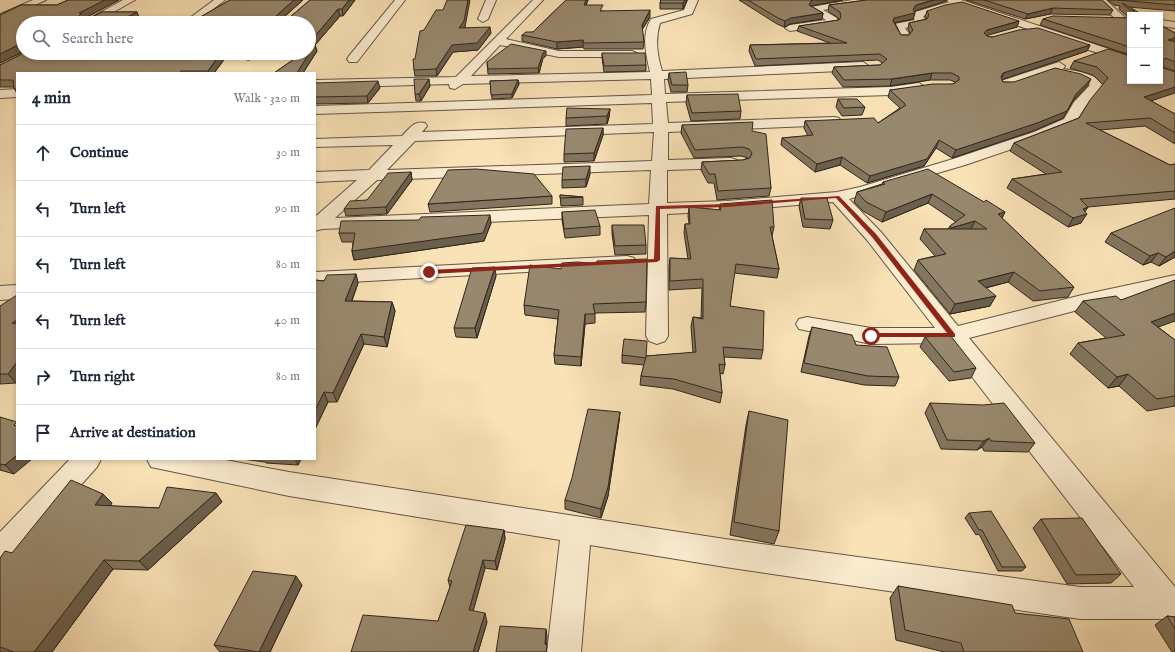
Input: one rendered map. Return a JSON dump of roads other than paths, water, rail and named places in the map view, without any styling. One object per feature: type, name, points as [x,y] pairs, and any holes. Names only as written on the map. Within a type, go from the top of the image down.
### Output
[{"type":"street","points":[[0,18],[41,0]]},
{"type":"street","points":[[99,16],[130,0]]},
{"type":"street","points":[[198,16],[220,0]]},
{"type":"street","points":[[353,58],[400,0]]},
{"type":"street","points":[[483,19],[490,0]]},
{"type":"street","points":[[316,225],[374,174],[410,139],[460,80],[538,0]]},
{"type":"street","points":[[656,336],[661,129],[657,99],[657,75],[651,53],[650,35],[656,21],[688,12],[693,0]]},
{"type":"street","points":[[790,28],[833,22],[833,20],[814,9],[872,0]]},
{"type":"street","points":[[1100,0],[1127,21]]},
{"type":"street","points":[[903,37],[905,33],[898,26],[920,22],[921,21],[918,16],[919,14],[956,2],[1038,28],[1127,59]]},
{"type":"street","points":[[1024,24],[1044,19]]},
{"type":"street","points":[[1109,20],[1127,21]]},
{"type":"street","points":[[1163,23],[1175,25]]},
{"type":"street","points":[[1015,31],[1038,28]]},
{"type":"street","points":[[498,41],[559,54],[651,53]]},
{"type":"street","points":[[1083,58],[1104,51]]},
{"type":"street","points":[[1006,84],[1068,63]]},
{"type":"street","points":[[316,84],[657,75],[878,66]]},
{"type":"street","points":[[316,225],[734,205],[838,197],[959,162],[1039,135],[1069,122],[1078,105],[1097,85],[1095,82],[1052,69]]},
{"type":"street","points":[[316,110],[890,92],[930,85]]},
{"type":"street","points":[[0,94],[16,93]]},
{"type":"street","points":[[316,143],[851,120]]},
{"type":"street","points":[[316,177],[374,174],[660,167],[741,162]]},
{"type":"street","points":[[838,197],[874,236],[1171,603]]},
{"type":"street","points":[[316,278],[657,260]]},
{"type":"street","points":[[807,324],[871,336],[953,335],[1082,302],[1175,281]]},
{"type":"street","points":[[0,292],[16,292]]},
{"type":"street","points":[[0,553],[86,460]]},
{"type":"street","points":[[166,460],[288,484],[725,554],[1080,603],[1171,603]]},
{"type":"street","points":[[564,652],[576,529]]}]
